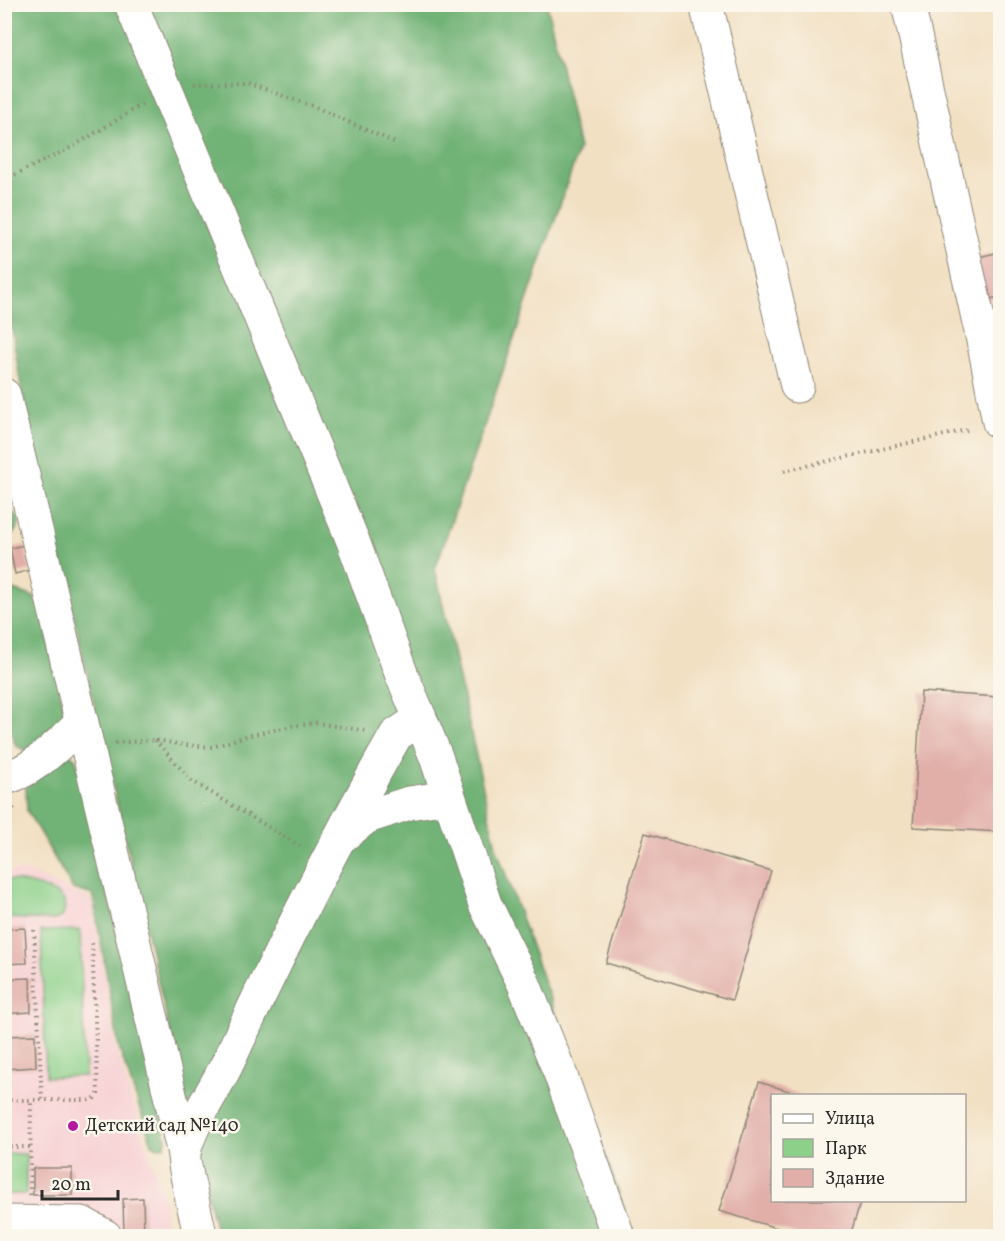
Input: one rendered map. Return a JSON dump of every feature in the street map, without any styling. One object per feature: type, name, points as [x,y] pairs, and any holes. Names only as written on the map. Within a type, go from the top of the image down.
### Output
[{"type":"lane","points":[[131,4],[353,541],[401,673],[410,730],[436,758],[485,904],[532,1004],[560,1073],[618,1236]]},
{"type":"lane","points":[[706,4],[797,386]]},
{"type":"lane","points":[[908,4],[1000,422]]},
{"type":"lane","points":[[4,395],[184,1154],[200,1236]]},
{"type":"lane","points":[[184,1154],[201,1112],[226,1067],[257,1000],[333,851],[410,730]]},
{"type":"lane","points":[[4,778],[20,773],[41,758],[85,734]]},
{"type":"lane","points":[[333,851],[367,817],[409,803],[448,797]]},
{"type":"lane","points":[[17,1222],[82,1223],[105,1236]]},
{"type":"path","points":[[784,471],[1000,422]]},
{"type":"path","points":[[85,734],[213,747],[246,736],[316,723],[410,730]]},
{"type":"path","points":[[155,740],[192,781],[333,851]]},
{"type":"path","points":[[34,930],[42,1100]]},
{"type":"path","points":[[4,1100],[91,1100],[98,1094],[92,942]]},
{"type":"path","points":[[17,1222],[31,1147],[31,1100]]},
{"type":"path","points":[[4,1147],[31,1147]]},
{"type":"shaded area","name":"Детский сад №140","points":[[4,871],[26,871],[92,900],[116,1049],[165,1203],[167,1236],[5,1236]]},
{"type":"green space","points":[[4,5],[547,5],[579,149],[435,569],[496,847],[634,1236],[217,1236],[21,387],[11,322],[12,246],[5,217]]},
{"type":"green space","points":[[5,509],[12,512],[19,520],[14,533],[5,542]]},
{"type":"green space","points":[[4,584],[7,588],[32,596],[40,604],[66,718],[29,752],[16,746],[8,711],[4,667]]},
{"type":"green space","points":[[70,754],[76,760],[166,1139],[165,1146],[158,1147],[152,1144],[119,1048],[93,895],[73,889],[27,811],[26,787]]},
{"type":"green space","points":[[5,880],[28,883],[54,892],[64,901],[63,916],[54,920],[5,918]]},
{"type":"green space","points":[[80,930],[85,1076],[46,1077],[41,931]]},
{"type":"green space","points":[[5,1153],[26,1154],[26,1194],[5,1194]]},
{"type":"building","points":[[1000,252],[1000,297],[983,300],[974,258]]},
{"type":"building","points":[[25,545],[30,570],[15,574],[10,548]]},
{"type":"building","points":[[921,692],[1000,697],[1000,832],[913,827]]},
{"type":"building","points":[[645,833],[771,871],[732,1000],[606,963]]},
{"type":"building","points":[[25,928],[27,963],[4,964],[4,929]]},
{"type":"building","points":[[30,978],[31,1012],[4,1014],[4,979]]},
{"type":"building","points":[[35,1035],[36,1067],[4,1069],[4,1036]]},
{"type":"building","points":[[759,1082],[799,1094],[771,1094],[771,1202],[860,1202],[850,1236],[804,1236],[719,1211]]},
{"type":"building","points":[[33,1168],[72,1168],[72,1195],[33,1195]]},
{"type":"building","points":[[143,1198],[144,1236],[124,1236],[123,1199]]},
{"type":"place","name":"Детский сад №140","points":[[73,1126]]}]
